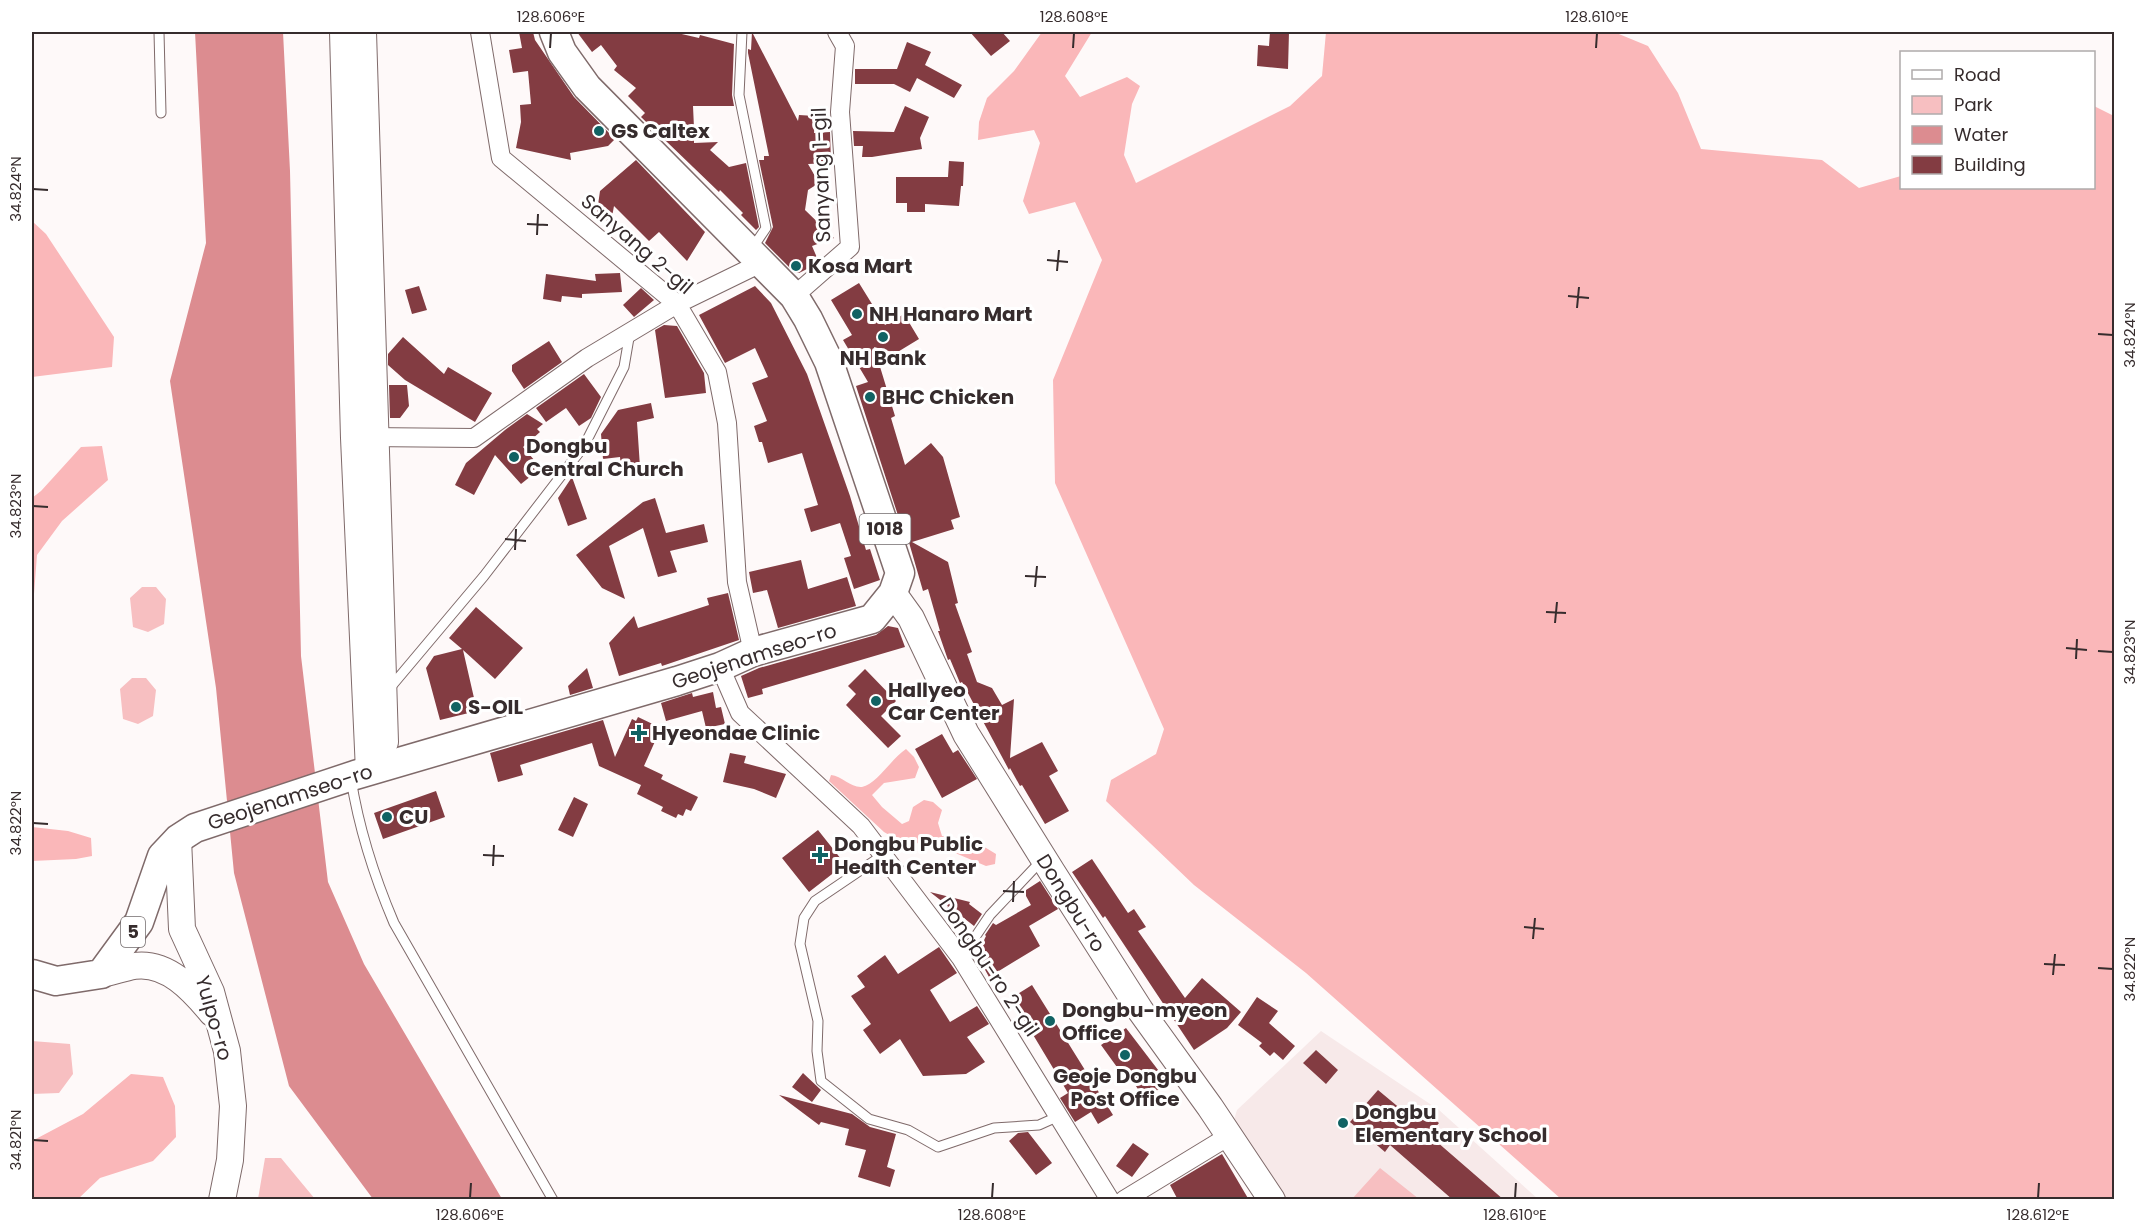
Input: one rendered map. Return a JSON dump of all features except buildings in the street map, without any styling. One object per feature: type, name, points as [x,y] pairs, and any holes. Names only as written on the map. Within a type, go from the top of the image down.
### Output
[{"type":"main road","name":"1018","points":[[554,32],[562,52],[587,87],[794,296],[829,362],[900,573],[893,593]]},
{"type":"main road","name":"Geojenamseo-ro","points":[[186,834],[365,772],[720,667],[753,652],[872,619],[893,593]]},
{"type":"main road","name":"5","points":[[101,974],[139,922],[162,856],[186,834]]},
{"type":"main road","points":[[32,974],[56,981],[101,974]]},
{"type":"street","points":[[343,32],[365,437],[383,695],[365,772]]},
{"type":"street","points":[[363,32],[364,673],[357,689],[365,772]]},
{"type":"street","name":"Sanyang 2-gil","points":[[480,32],[501,158],[677,304],[717,372],[727,423],[737,582],[753,652]]},
{"type":"street","name":"Sanyang 1-gil","points":[[794,296],[850,247],[840,112],[845,46],[837,32]]},
{"type":"street","points":[[365,437],[474,438],[587,358],[755,257]]},
{"type":"street","name":"Dongbu-ro","points":[[893,593],[910,618],[966,734],[1128,992],[1272,1200]]},
{"type":"street","name":"Dongbu-ro 2-gil","points":[[720,667],[740,713],[861,826],[962,958],[1110,1200]]},
{"type":"street","name":"Yulpo-ro","points":[[186,834],[182,929],[211,992],[226,1051],[233,1106],[230,1160],[222,1200]]},
{"type":"street","points":[[101,974],[136,966],[164,970],[191,989],[219,1021]]},
{"type":"street","points":[[1124,1200],[1229,1136]]},
{"type":"lane","points":[[159,32],[161,113]]},
{"type":"lane","points":[[742,32],[738,95],[766,228],[755,257]]},
{"type":"lane","points":[[383,695],[484,576],[584,446],[624,368],[630,332]]},
{"type":"lane","points":[[365,772],[354,801],[374,876],[394,922],[553,1200]]},
{"type":"lane","points":[[883,855],[815,901],[804,918],[800,944],[818,1021],[817,1051],[821,1081],[869,1119],[908,1130],[938,1147],[994,1128],[1039,1125],[1059,1116]]},
{"type":"lane","points":[[962,958],[990,915],[1044,858]]},
{"type":"shaded area","points":[[1042,32],[1092,32],[1065,76],[1080,97],[1127,77],[1140,86],[1132,104],[1124,155],[1136,183],[1290,106],[1322,76],[1326,32],[1614,32],[1648,46],[1678,93],[1701,149],[1822,160],[1859,188],[1900,176],[1900,189],[2095,189],[2095,106],[2114,116],[2114,1199],[1561,1199],[1306,973],[1194,885],[1106,801],[1111,780],[1156,754],[1164,729],[1055,483],[1053,380],[1102,260],[1075,202],[1029,214],[1023,201],[1040,143],[1034,130],[978,140],[979,122],[987,98],[1014,71]]},
{"type":"shaded area","points":[[32,221],[46,234],[114,337],[112,367],[32,377]]},
{"type":"shaded area","points":[[102,446],[108,480],[62,521],[37,555],[34,594],[32,595],[32,498],[81,447]]},
{"type":"shaded area","points":[[906,749],[914,757],[919,767],[915,778],[884,783],[872,795],[902,824],[909,821],[913,807],[924,800],[933,802],[942,810],[938,823],[942,836],[973,840],[996,854],[995,864],[986,866],[941,847],[898,840],[884,832],[829,781],[831,775],[858,787],[868,785]]},
{"type":"shaded area","points":[[32,827],[68,831],[91,838],[92,856],[32,861]]},
{"type":"shaded area","name":"Dongbu Elementary School","points":[[1321,1031],[1439,1110],[1538,1199],[1272,1199],[1229,1136],[1237,1110]]},
{"type":"shaded area","points":[[131,1074],[163,1077],[175,1106],[176,1137],[153,1161],[100,1178],[78,1199],[32,1199],[32,1141],[83,1114]]},
{"type":"green space","points":[[142,587],[156,587],[166,599],[164,624],[148,632],[133,627],[130,598]]},
{"type":"green space","points":[[132,678],[146,678],[156,690],[153,716],[138,724],[123,719],[120,689]]},
{"type":"green space","points":[[32,1041],[70,1044],[73,1074],[59,1093],[32,1094]]},
{"type":"green space","points":[[265,1158],[281,1158],[315,1199],[258,1199]]},
{"type":"green space","points":[[1380,1168],[1419,1199],[1352,1199]]},
{"type":"water","points":[[195,32],[283,32],[290,171],[301,656],[328,882],[364,964],[502,1199],[373,1199],[289,1086],[234,873],[216,688],[170,381],[206,243]]},
{"type":"place","name":"GS Caltex","points":[[599,131]]},
{"type":"place","name":"Kosa Mart","points":[[796,266]]},
{"type":"place","name":"NH Hanaro Mart","points":[[857,314]]},
{"type":"place","name":"NH Bank","points":[[883,337]]},
{"type":"place","name":"BHC Chicken","points":[[870,397]]},
{"type":"place","name":"Dongbu Central Church","points":[[514,457]]},
{"type":"place","name":"Hallyeo Car Center","points":[[876,701]]},
{"type":"place","name":"S-OIL","points":[[456,707]]},
{"type":"place","name":"Hyeondae Clinic","points":[[639,733]]},
{"type":"place","name":"CU","points":[[387,817]]},
{"type":"place","name":"Dongbu Public Health Center","points":[[820,855]]},
{"type":"place","name":"Dongbu-myeon Office","points":[[1050,1021]]},
{"type":"place","name":"Geoje Dongbu Post Office","points":[[1125,1055]]},
{"type":"place","name":"Dongbu Elementary School","points":[[1343,1123]]}]
